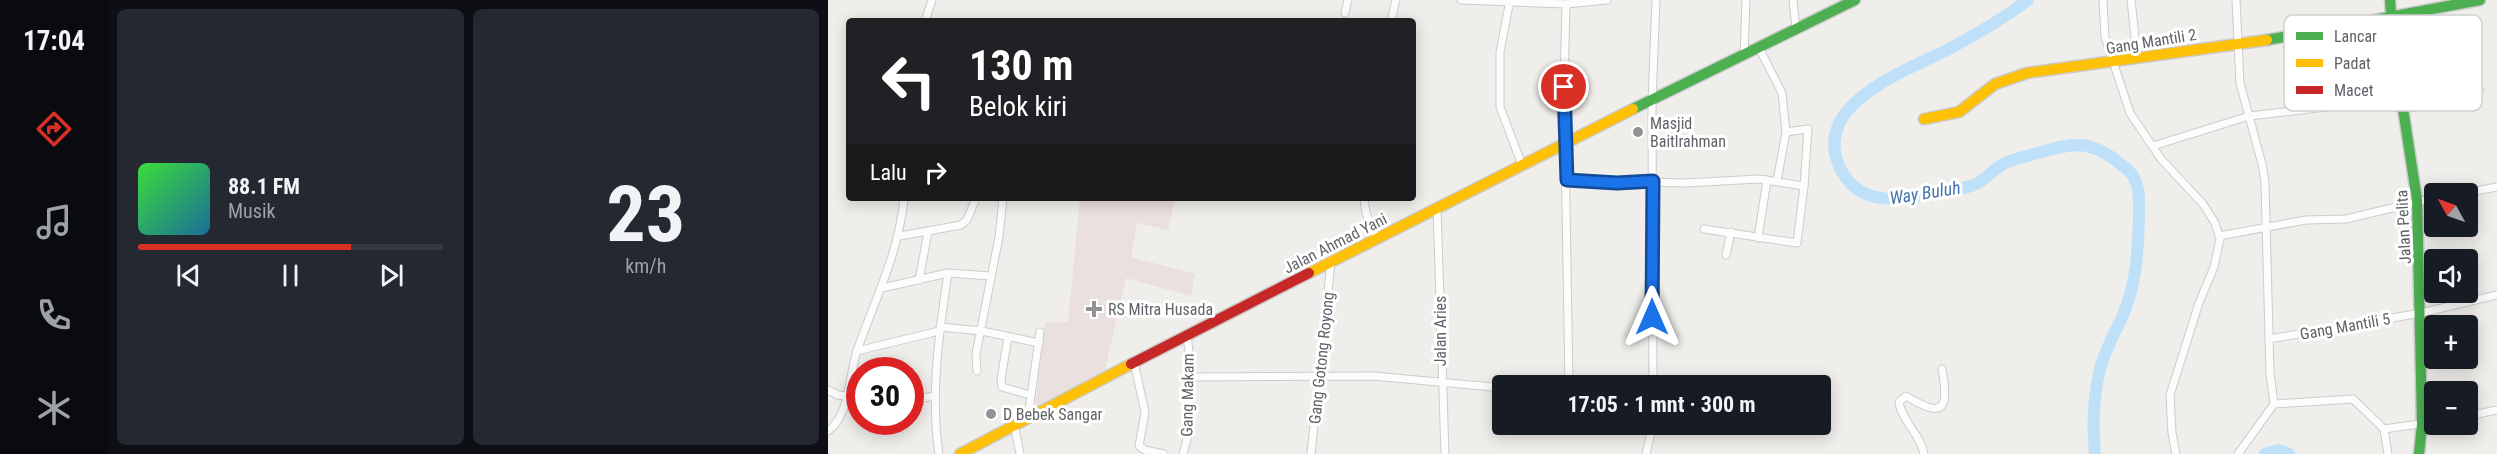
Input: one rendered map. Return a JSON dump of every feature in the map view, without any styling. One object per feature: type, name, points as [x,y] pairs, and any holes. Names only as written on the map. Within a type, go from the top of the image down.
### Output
[{"type":"main road","name":"Jalan Ahmad Yani","points":[[960,454],[1134,362],[1567,141],[1744,56],[1836,5],[1855,0]]},
{"type":"main road","name":"Jalan Pelita","points":[[2390,0],[2392,15]]},
{"type":"main road","name":"Gang Mantili 2","points":[[2392,15],[2480,0]]},
{"type":"main road","name":"Gang Mantili 2","points":[[1924,119],[1959,112],[1995,84],[2027,73],[2111,62],[2137,56],[2284,38]]},
{"type":"main road","name":"Jalan Pelita","points":[[2405,111],[2417,200],[2422,424],[2419,454]]},
{"type":"street","points":[[926,18],[932,0]]},
{"type":"street","points":[[1345,13],[1348,0]]},
{"type":"street","points":[[1392,18],[1396,0]]},
{"type":"street","points":[[1461,0],[1510,0],[1566,4],[1607,0]]},
{"type":"street","points":[[1510,0],[1500,52],[1500,107],[1522,165]]},
{"type":"street","points":[[1653,375],[1652,100],[1656,0]]},
{"type":"street","points":[[1744,56],[1746,0]]},
{"type":"street","points":[[1793,0],[1796,29]]},
{"type":"street","points":[[2103,0],[2105,37],[2111,62],[2130,113],[2161,159],[2203,204],[2219,236],[2214,267],[2199,303],[2170,394],[2172,433],[2176,454]]},
{"type":"street","points":[[2131,0],[2137,56]]},
{"type":"street","points":[[2236,0],[2240,83],[2263,168],[2270,373],[2274,404],[2238,454]]},
{"type":"street","points":[[1566,4],[1564,87],[1567,141],[1566,314],[1569,375]]},
{"type":"street","points":[[1759,48],[1782,93],[1786,132],[1777,181]]},
{"type":"street","points":[[2153,146],[2249,116],[2297,111]]},
{"type":"street","points":[[1704,229],[1797,243],[1809,129],[1786,132]]},
{"type":"street","points":[[1567,180],[1617,183],[1767,180],[1804,186]]},
{"type":"street","points":[[1758,238],[1767,180]]},
{"type":"street","points":[[2478,191],[2497,188]]},
{"type":"street","points":[[2219,236],[2306,220],[2346,219],[2424,199]]},
{"type":"street","points":[[828,431],[840,419],[857,351],[900,236],[904,201]]},
{"type":"street","points":[[900,236],[964,223],[975,201]]},
{"type":"street","points":[[977,371],[976,354],[999,237],[1003,201]]},
{"type":"street","points":[[1364,201],[1366,213],[1377,239]]},
{"type":"street","name":"Jalan Aries","points":[[1437,208],[1444,454]]},
{"type":"street","points":[[918,280],[928,232]]},
{"type":"street","points":[[1726,255],[1731,232]]},
{"type":"street","name":"Gang Gotong Royong","points":[[1311,454],[1331,262]]},
{"type":"street","points":[[882,288],[948,273],[991,276]]},
{"type":"street","points":[[939,454],[933,416],[939,329],[948,273]]},
{"type":"street","name":"Gang Mantili 5","points":[[2270,339],[2421,313],[2497,295]]},
{"type":"street","points":[[857,351],[939,329],[982,332],[1039,343]]},
{"type":"street","points":[[1028,417],[1040,332]]},
{"type":"street","name":"Gang Makam","points":[[1183,454],[1190,426],[1187,335]]},
{"type":"street","points":[[1008,337],[1002,387],[1030,394]]},
{"type":"street","points":[[1134,362],[1144,399],[1139,446],[1145,450],[1164,454]]},
{"type":"street","points":[[1923,454],[1899,402],[1906,396],[1927,408],[1936,409],[1942,406],[1947,398],[1942,369]]},
{"type":"street","points":[[1190,377],[1318,374],[1441,381],[1492,387]]},
{"type":"street","points":[[828,390],[845,396]]},
{"type":"street","points":[[924,398],[935,396]]},
{"type":"street","points":[[2274,404],[2353,399],[2384,429],[2388,454]]},
{"type":"street","points":[[2478,414],[2497,410]]},
{"type":"street","points":[[1014,424],[1020,454]]},
{"type":"street","points":[[2384,429],[2422,424]]},
{"type":"street","points":[[1646,454],[1651,435]]},
{"type":"shaded area","name":"RS Mitra Husada","points":[[1080,201],[1174,201],[1168,230],[1137,223],[1131,257],[1195,274],[1191,296],[1126,278],[1104,374],[1035,407],[1045,323],[1068,322]]},
{"type":"waterway","name":"Way Buluh","points":[[2028,0],[1978,33],[1908,68],[1866,94],[1849,109],[1838,127],[1834,147],[1841,170],[1850,182],[1860,191],[1884,198],[1911,197],[1974,185],[2007,162],[2065,146],[2095,148],[2128,170],[2135,180],[2139,198],[2136,264],[2129,298],[2100,369],[2094,411],[2095,454]]},
{"type":"waterway","name":"Way Buluh","points":[[2265,454],[2278,450],[2289,454]]},
{"type":"traffic: fast","points":[[1633,109],[1855,0]]},
{"type":"traffic: fast","points":[[2390,0],[2391,15]]},
{"type":"traffic: fast","points":[[2400,15],[2480,0]]},
{"type":"traffic: fast","points":[[2267,40],[2284,37]]},
{"type":"traffic: fast","points":[[2403,111],[2417,200],[2422,424],[2419,454]]},
{"type":"traffic: slow","points":[[1924,119],[1959,112],[1995,84],[2027,73],[2267,40]]},
{"type":"traffic: slow","points":[[1309,273],[1633,109]]},
{"type":"traffic: slow","points":[[960,454],[1131,364]]},
{"type":"traffic: jam","points":[[1131,364],[1309,273]]},
{"type":"place","name":"Masjid Baitlrahman","points":[[1638,132]]},
{"type":"place","name":"RS Mitra Husada","points":[[1094,309]]},
{"type":"place","name":"D Bebek Sangar","points":[[991,414]]},
{"type":"route","points":[[1564,87],[1567,180],[1617,183],[1653,181],[1652,317]]}]
